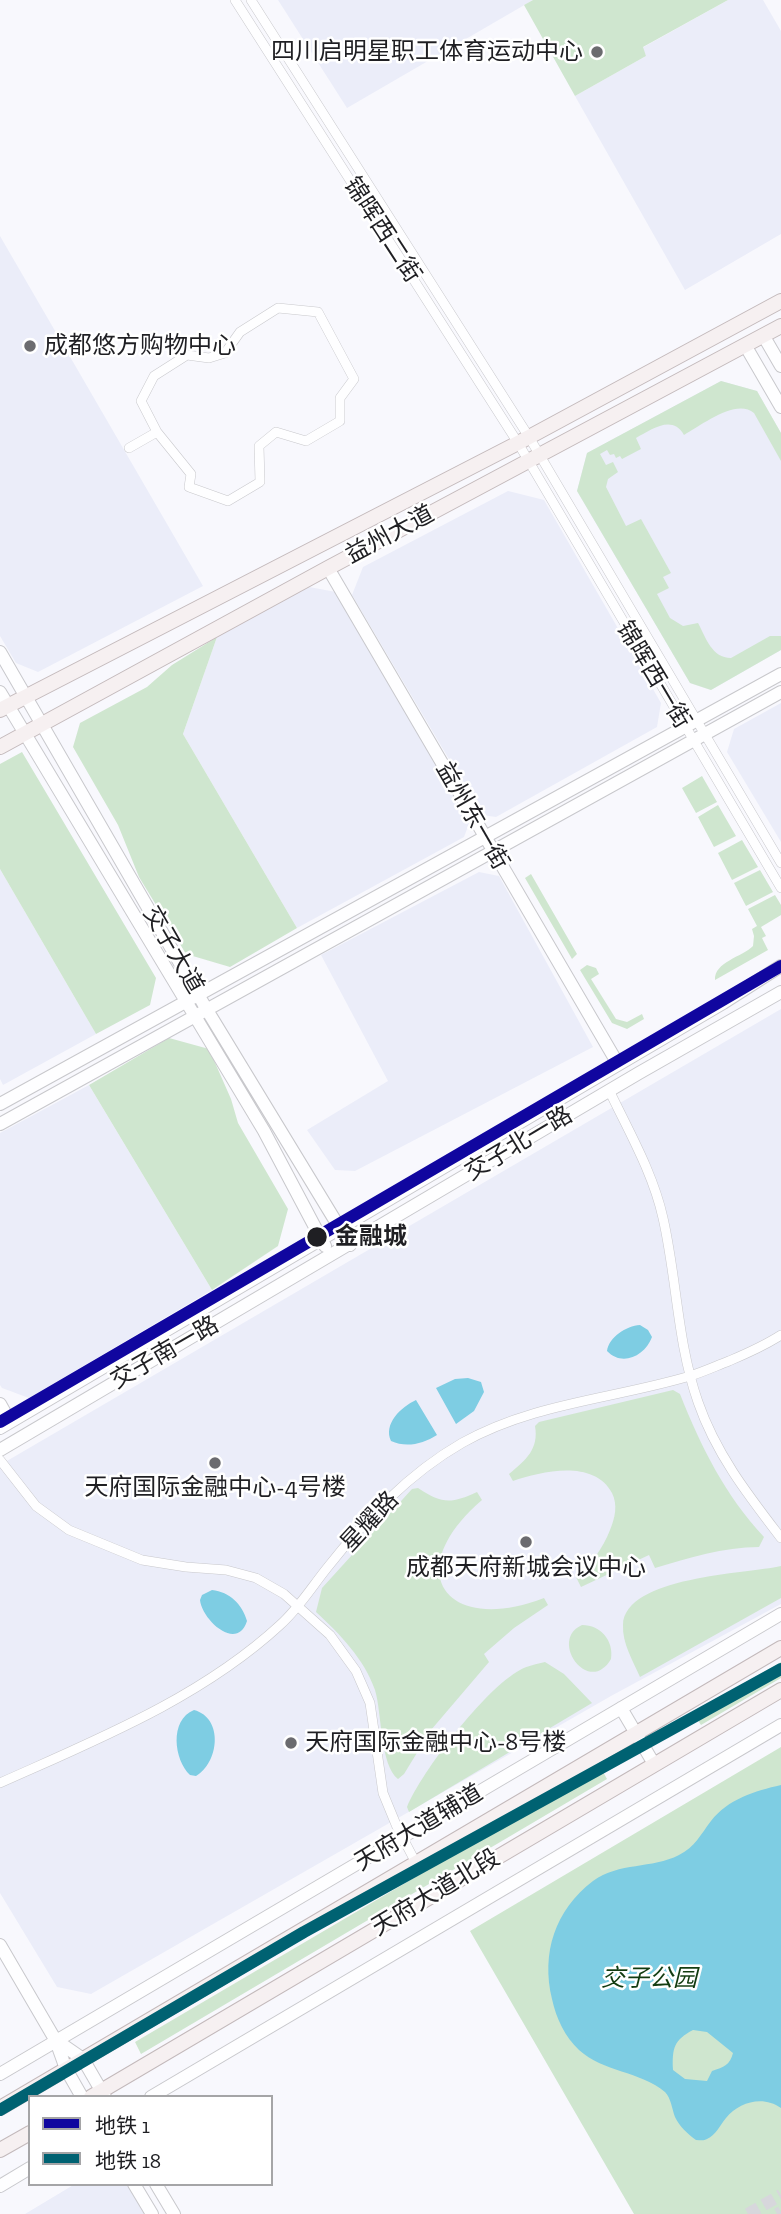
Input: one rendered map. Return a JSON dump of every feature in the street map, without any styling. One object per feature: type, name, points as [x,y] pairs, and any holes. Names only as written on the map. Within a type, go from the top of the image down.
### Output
[{"type":"main road","name":"益州大道","points":[[4,708],[524,440],[781,301]]},
{"type":"main road","name":"益州大道","points":[[0,747],[533,457],[781,326]]},
{"type":"main road","name":"天府大道北段","points":[[0,2108],[781,1648]]},
{"type":"main road","name":"天府大道北段","points":[[99,2095],[781,1690]]},
{"type":"main road","points":[[0,2150],[28,2134]]},
{"type":"street","name":"锦晖西二街","points":[[235,0],[524,440]]},
{"type":"street","name":"锦晖西二街","points":[[251,0],[533,457]]},
{"type":"street","points":[[278,309],[318,312],[354,379],[340,398],[340,421],[306,441],[276,432],[259,446],[260,482],[228,501],[189,487],[191,474],[157,432],[141,401],[154,376],[187,355],[209,358],[225,353],[240,332],[278,309]]},
{"type":"street","points":[[763,335],[781,366]]},
{"type":"street","points":[[745,345],[781,408]]},
{"type":"street","points":[[129,448],[157,432]]},
{"type":"street","name":"锦晖西一街","points":[[533,457],[705,734],[781,863]]},
{"type":"street","name":"锦晖西一街","points":[[533,457],[692,741],[781,888]]},
{"type":"street","name":"益州东一街","points":[[328,568],[618,1064]]},
{"type":"street","name":"交子大道","points":[[0,652],[201,1013],[330,1256]]},
{"type":"street","points":[[0,1104],[781,674]]},
{"type":"street","name":"交子大道","points":[[0,692],[4,708],[24,734],[192,997]]},
{"type":"street","points":[[0,1124],[781,692]]},
{"type":"street","name":"交子北一路","points":[[322,1240],[781,966]]},
{"type":"street","name":"交子北一路","points":[[330,1256],[609,1090],[781,992]]},
{"type":"street","name":"交子大道","points":[[201,1013],[350,1245]]},
{"type":"street","points":[[609,1090],[646,1167],[663,1216],[674,1273],[677,1315],[690,1376],[706,1422],[733,1475],[781,1538]]},
{"type":"street","name":"交子南一路","points":[[5,1425],[322,1240]]},
{"type":"street","name":"交子南一路","points":[[0,1450],[330,1256]]},
{"type":"street","name":"星耀路","points":[[0,1783],[92,1742],[171,1702],[234,1661],[279,1627],[299,1606],[364,1523],[415,1476],[462,1444],[527,1414],[690,1376],[765,1346],[781,1335]]},
{"type":"street","points":[[0,1404],[5,1425]]},
{"type":"street","points":[[0,1460],[36,1506],[69,1530],[142,1560],[226,1570],[256,1578],[284,1594],[330,1635],[356,1671],[370,1703],[383,1793],[416,1863]]},
{"type":"street","name":"天府大道辅道","points":[[0,2074],[781,1614]]},
{"type":"street","points":[[621,1708],[654,1765]]},
{"type":"street","points":[[154,2095],[781,1726]]},
{"type":"street","points":[[0,1945],[56,2041],[66,2069],[81,2095]]},
{"type":"street","points":[[56,2041],[83,2059],[99,2095]]},
{"type":"street","points":[[0,2186],[28,2169]]},
{"type":"street","points":[[135,2186],[152,2214]]},
{"type":"street","points":[[157,2186],[174,2214]]},
{"type":"shaded area","points":[[278,0],[533,0],[347,108]]},
{"type":"shaded area","points":[[728,0],[763,0],[781,31],[781,234],[685,290],[575,96],[646,56],[642,48]]},
{"type":"shaded area","points":[[0,236],[203,586],[38,672],[16,663],[0,636]]},
{"type":"shaded area","points":[[721,381],[757,391],[781,433],[781,650],[711,690],[690,683],[577,491],[587,453]]},
{"type":"shaded area","points":[[508,491],[544,500],[661,703],[657,727],[496,817],[482,815],[352,595],[363,567]]},
{"type":"shaded area","points":[[309,587],[336,592],[470,821],[464,837],[297,928],[183,734],[217,637]]},
{"type":"shaded area","points":[[781,703],[781,842],[727,752],[734,729]]},
{"type":"shaded area","points":[[0,869],[96,1034],[3,1085],[0,1079]]},
{"type":"shaded area","points":[[479,872],[499,876],[593,1047],[355,1171],[335,1170],[307,1130],[388,1081],[321,955]]},
{"type":"shaded area","points":[[781,1009],[781,1604],[611,1696],[91,1994],[57,1987],[0,1893],[0,1465]]},
{"type":"shaded area","points":[[89,1085],[212,1290],[29,1398],[0,1385],[0,1133]]},
{"type":"shaded area","points":[[72,2186],[128,2186],[144,2214],[25,2214]]},
{"type":"green space","name":"四川启明星职工体育运动中心","points":[[533,0],[728,0],[643,47],[646,56],[575,96],[524,5]]},
{"type":"green space","points":[[721,381],[757,391],[781,433],[781,461],[754,413],[747,409],[719,415],[684,435],[674,425],[655,428],[636,438],[641,449],[622,459],[620,456],[616,458],[614,454],[610,455],[607,450],[600,454],[606,465],[613,462],[618,472],[608,479],[606,487],[626,526],[641,519],[671,573],[663,577],[669,588],[657,594],[670,618],[683,626],[698,623],[710,646],[724,657],[731,658],[770,636],[781,636],[781,650],[711,690],[690,683],[577,491],[587,453]]},
{"type":"green space","points":[[217,637],[183,734],[297,928],[230,967],[186,954],[139,877],[118,825],[73,747],[80,723],[147,687],[172,665]]},
{"type":"green space","points":[[22,752],[156,978],[150,1005],[96,1034],[0,869],[0,764]]},
{"type":"green space","points":[[702,776],[717,802],[696,813],[682,788]]},
{"type":"green space","points":[[718,805],[736,836],[714,847],[698,817]]},
{"type":"green space","points":[[742,840],[758,867],[732,880],[718,853]]},
{"type":"green space","points":[[760,870],[773,892],[746,906],[734,883]]},
{"type":"green space","points":[[531,874],[577,954],[572,959],[525,878]]},
{"type":"green space","points":[[775,895],[781,905],[781,915],[761,927],[766,936],[762,938],[768,950],[715,980],[724,964],[753,946],[752,929],[757,926],[748,909]]},
{"type":"green space","points":[[587,965],[596,968],[599,974],[591,979],[616,1019],[627,1022],[642,1014],[644,1019],[627,1029],[612,1023],[580,970]]},
{"type":"green space","points":[[169,1038],[209,1049],[231,1099],[238,1123],[288,1209],[278,1246],[212,1290],[89,1085]]},
{"type":"green space","points":[[673,1390],[680,1394],[696,1433],[726,1487],[764,1537],[759,1547],[719,1551],[655,1568],[649,1555],[581,1587],[576,1577],[596,1556],[612,1525],[615,1507],[612,1493],[604,1482],[593,1475],[580,1472],[552,1471],[513,1481],[509,1474],[533,1448],[535,1426],[539,1422]]},
{"type":"green space","points":[[418,1488],[434,1497],[447,1500],[460,1499],[477,1492],[482,1500],[457,1526],[443,1551],[439,1572],[445,1590],[459,1602],[481,1609],[510,1608],[544,1598],[548,1605],[514,1628],[484,1654],[489,1662],[431,1730],[404,1774],[398,1779],[392,1772],[385,1751],[371,1679],[350,1648],[316,1612],[322,1588],[412,1489]]},
{"type":"green space","points":[[781,1566],[781,1598],[640,1677],[626,1645],[623,1625],[629,1609],[644,1596],[690,1580]]},
{"type":"green space","points":[[582,1625],[595,1628],[608,1640],[611,1659],[602,1669],[592,1672],[583,1669],[570,1652],[569,1642],[573,1632]]},
{"type":"green space","points":[[545,1662],[564,1674],[592,1703],[409,1812],[407,1807],[426,1773],[473,1712],[506,1680],[523,1669]]},
{"type":"green space","points":[[781,1662],[781,1678],[701,1725],[693,1713]]},
{"type":"green space","name":"交子公园","points":[[781,1747],[781,2214],[634,2214],[470,1931]]},
{"type":"green space","points":[[601,1768],[607,1779],[141,2054],[135,2042]]},
{"type":"water","points":[[640,1325],[648,1330],[652,1337],[639,1354],[626,1359],[613,1356],[607,1351],[611,1341],[619,1333]]},
{"type":"water","points":[[468,1378],[481,1382],[484,1392],[474,1411],[456,1424],[436,1388],[455,1379]]},
{"type":"water","points":[[416,1400],[437,1435],[414,1444],[391,1441],[391,1422]]},
{"type":"water","points":[[212,1590],[230,1596],[242,1609],[247,1621],[236,1634],[220,1630],[202,1608],[202,1595]]},
{"type":"water","points":[[194,1710],[210,1722],[215,1741],[210,1761],[196,1776],[190,1775],[180,1760],[177,1741],[181,1722]]},
{"type":"water","points":[[781,1785],[781,2108],[759,2101],[744,2104],[731,2112],[710,2137],[696,2140],[684,2130],[675,2117],[665,2092],[644,2080],[599,2063],[579,2050],[569,2039],[552,1999],[548,1965],[550,1949],[560,1919],[569,1905],[593,1881],[614,1871],[658,1862],[685,1852],[725,1807],[752,1793]],"holes":[[[693,2030],[707,2032],[733,2053],[732,2057],[726,2065],[712,2071],[707,2081],[685,2079],[673,2070],[673,2056],[678,2041]]]},
{"type":"tunnel","points":[[748,2214],[781,2195]]},
{"type":"tunnel","points":[[777,2214],[781,2212]]},
{"type":"metro line","name":"1","points":[[0,1422],[781,966]]},
{"type":"metro line","name":"18","points":[[0,2110],[304,1932],[781,1669]]},
{"type":"place","name":"四川启明星职工体育运动中心","points":[[597,52]]},
{"type":"place","name":"成都悠方购物中心","points":[[30,346]]},
{"type":"place","name":"金融城","points":[[317,1237]]},
{"type":"place","name":"天府国际金融中心-4号楼","points":[[215,1463]]},
{"type":"place","name":"成都天府新城会议中心","points":[[526,1542]]},
{"type":"place","name":"天府国际金融中心-8号楼","points":[[291,1743]]}]
